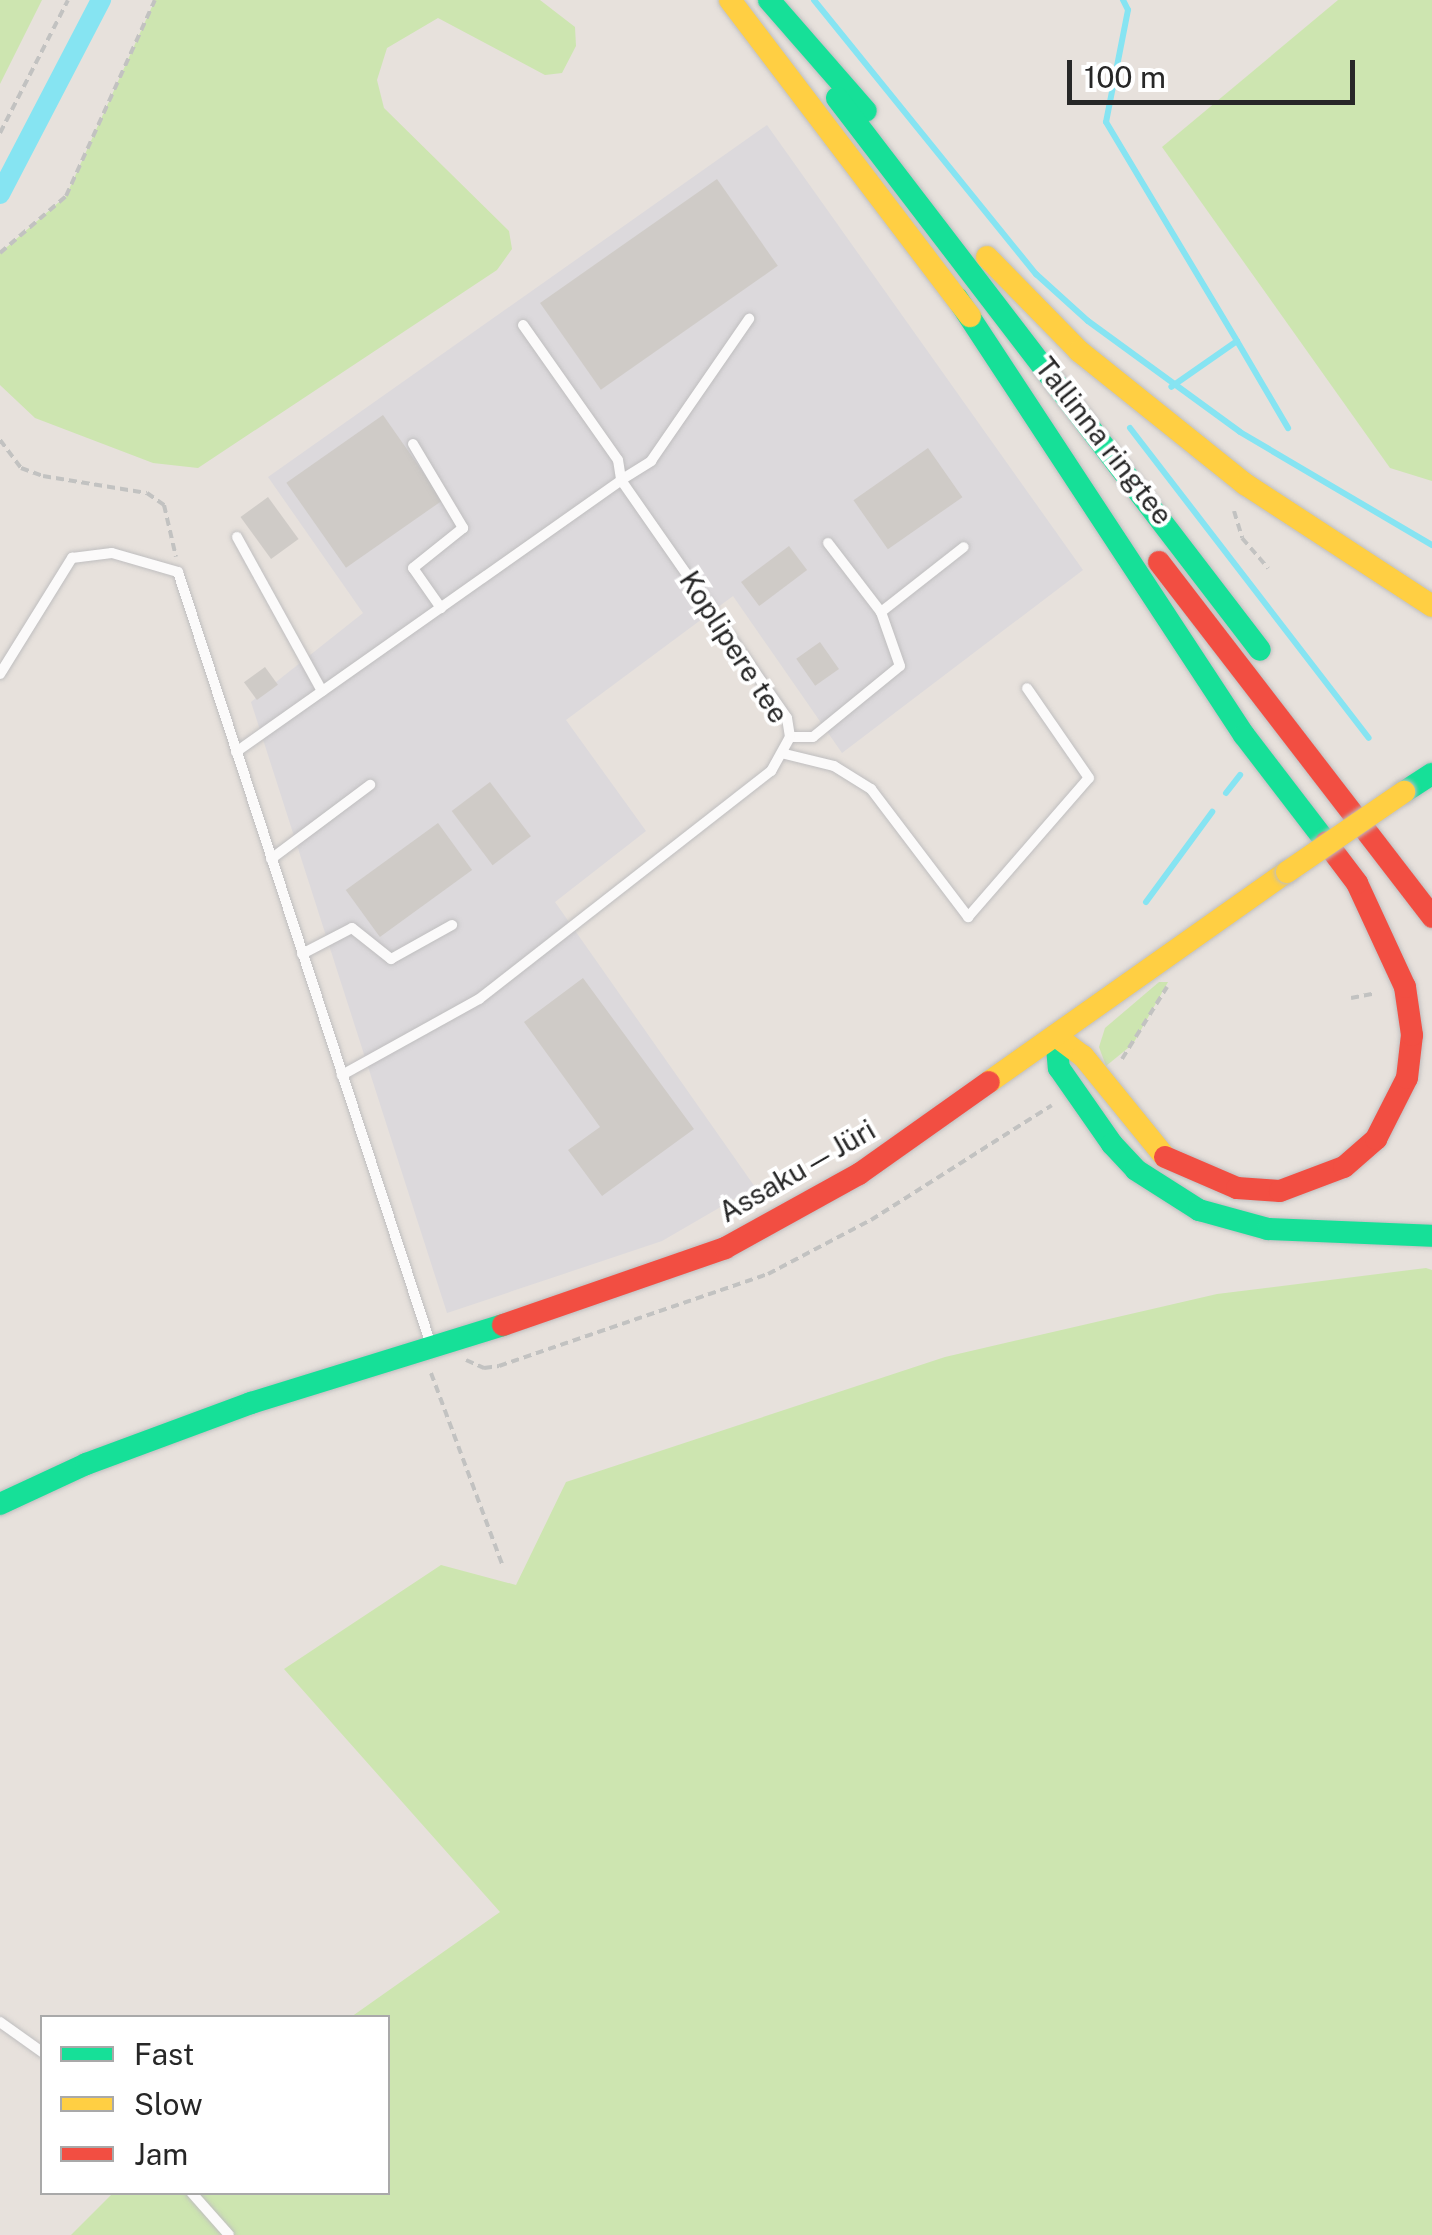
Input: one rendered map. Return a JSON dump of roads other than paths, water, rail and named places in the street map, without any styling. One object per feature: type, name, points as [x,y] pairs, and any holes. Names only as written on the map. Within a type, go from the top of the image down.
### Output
[{"type":"main road","name":"Tallinna ringtee","points":[[730,0],[1432,916]]},
{"type":"main road","name":"Tallinna ringtee","points":[[766,0],[1275,669]]},
{"type":"main road","points":[[766,0],[1033,308],[1245,484],[1432,606]]},
{"type":"main road","points":[[956,298],[1244,735],[1357,883],[1405,987],[1412,1035],[1407,1078],[1376,1139],[1344,1167],[1280,1191],[1237,1188],[1164,1157],[1083,1056],[1056,1036]]},
{"type":"main road","name":"Assaku — Jüri","points":[[0,1504],[122,1450],[725,1248],[860,1174],[1432,774]]},
{"type":"main road","points":[[1360,780],[1396,827]]},
{"type":"main road","points":[[1056,1036],[1058,1068],[1112,1144],[1136,1170],[1199,1210],[1268,1229],[1432,1236]]},
{"type":"lane","points":[[830,132],[852,117]]},
{"type":"lane","points":[[236,752],[650,461],[749,319]]},
{"type":"lane","name":"Koplipere tee","points":[[342,1075],[479,999],[771,771],[790,738],[788,718],[621,480],[618,460],[523,325]]},
{"type":"lane","points":[[413,444],[452,500],[463,528],[413,568],[441,608]]},
{"type":"lane","points":[[238,537],[322,692]]},
{"type":"lane","points":[[790,738],[814,736],[900,666],[880,612],[828,543]]},
{"type":"lane","points":[[880,612],[964,547]]},
{"type":"lane","points":[[0,674],[72,558],[112,553],[178,572],[342,1075],[435,1345]]},
{"type":"lane","points":[[784,754],[834,766],[871,790],[968,917],[1089,778],[1028,688]]},
{"type":"lane","points":[[272,859],[370,784]]},
{"type":"lane","points":[[302,954],[352,928],[391,959],[452,925]]},
{"type":"lane","points":[[0,2022],[40,2051]]},
{"type":"lane","points":[[193,2195],[229,2235]]},
{"type":"waterway","points":[[0,194],[101,0]]},
{"type":"waterway","points":[[814,0],[1036,274],[1088,321],[1240,432],[1432,545]]},
{"type":"waterway","points":[[1123,0],[1128,10],[1106,122],[1237,341],[1171,387]]},
{"type":"waterway","points":[[1237,341],[1288,428]]},
{"type":"waterway","points":[[1130,428],[1369,738]]},
{"type":"waterway","points":[[1226,793],[1240,775]]},
{"type":"waterway","points":[[1146,902],[1212,812]]}]
